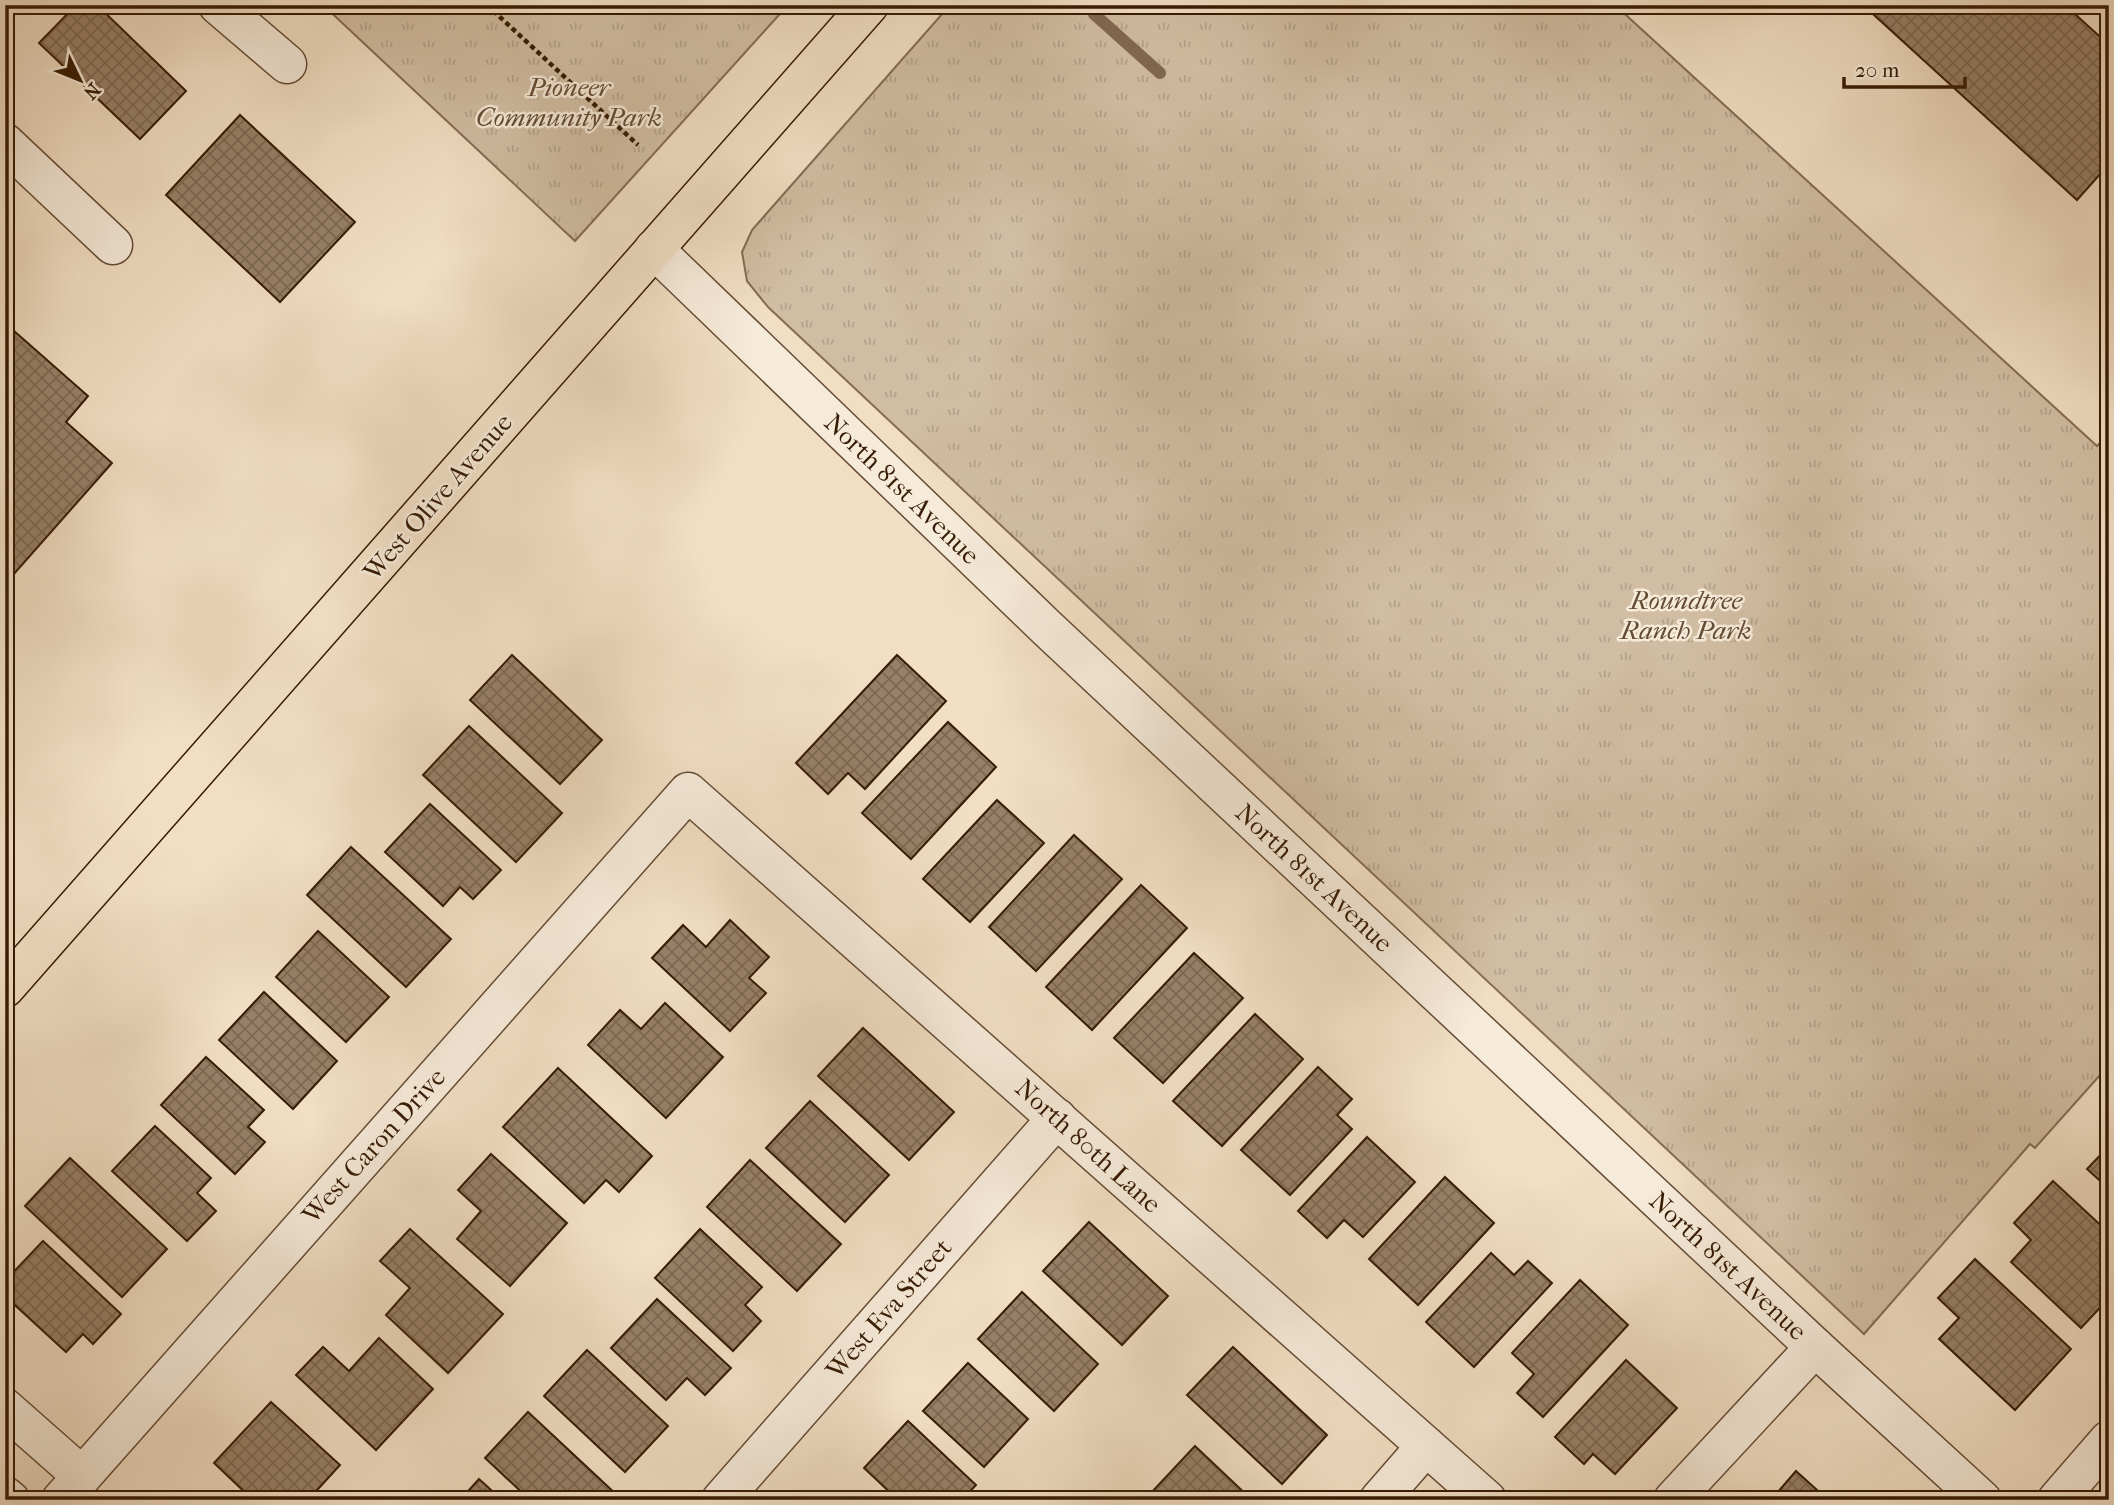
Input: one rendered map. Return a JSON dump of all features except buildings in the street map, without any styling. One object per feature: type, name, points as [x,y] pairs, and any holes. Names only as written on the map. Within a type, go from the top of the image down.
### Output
[{"type":"main road","name":"West Olive Avenue","points":[[5,988],[869,5]]},
{"type":"street","points":[[218,5],[287,64]]},
{"type":"street","points":[[5,143],[113,246]]},
{"type":"street","name":"North 81st Avenue","points":[[654,249],[1047,628],[1815,1348],[1982,1500]]},
{"type":"street","name":"North 80th Lane","points":[[688,792],[1487,1500]]},
{"type":"street","name":"West Caron Drive","points":[[71,1488],[688,792]]},
{"type":"street","name":"West Eva Street","points":[[721,1500],[1057,1118]]},
{"type":"street","points":[[1673,1500],[1815,1348]]},
{"type":"street","points":[[5,1408],[71,1488]]},
{"type":"street","points":[[2057,1500],[2109,1440]]},
{"type":"street","points":[[1379,1500],[1426,1446]]},
{"type":"street","points":[[5,1496],[10,1500]]},
{"type":"path","points":[[487,5],[638,145]]},
{"type":"green space","name":"Pioneer Community Park","points":[[323,5],[788,5],[575,241]]},
{"type":"green space","name":"Roundtree Ranch Park","points":[[950,5],[1615,5],[2097,446],[2109,433],[2109,1065],[2035,1148],[2030,1144],[1864,1334],[768,307],[747,281],[742,252],[752,230]]},
{"type":"waterway","points":[[1094,14],[1160,73]]}]
